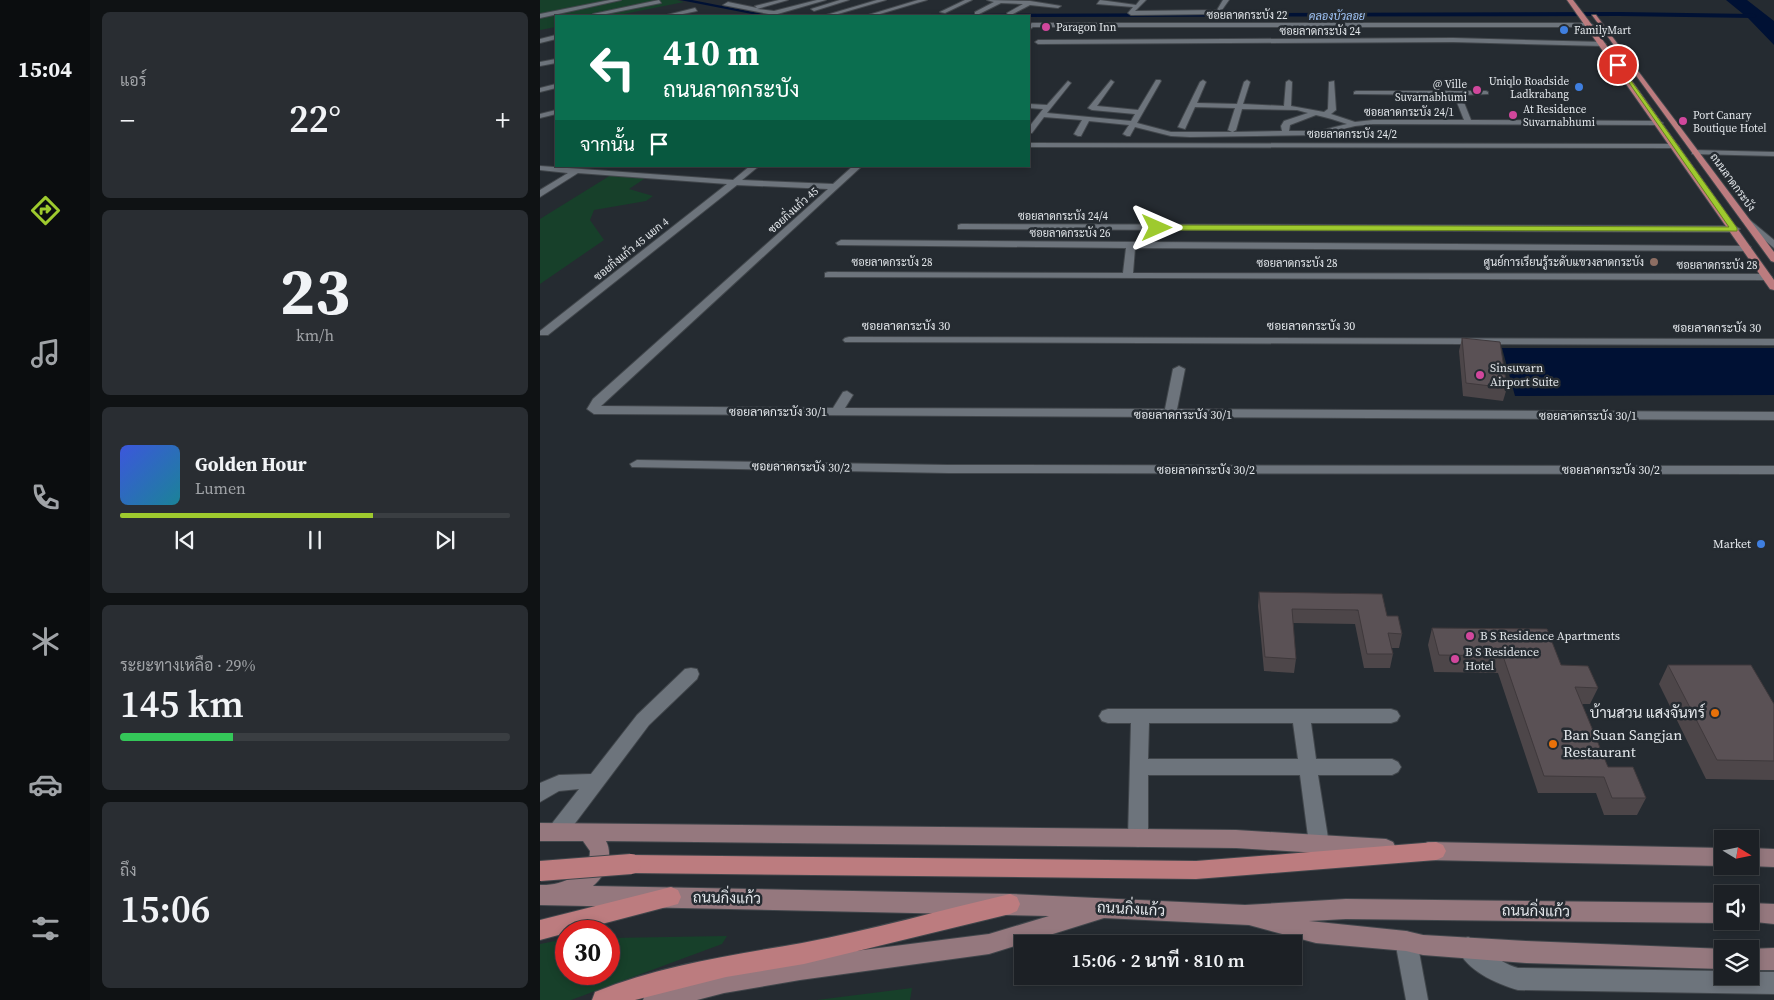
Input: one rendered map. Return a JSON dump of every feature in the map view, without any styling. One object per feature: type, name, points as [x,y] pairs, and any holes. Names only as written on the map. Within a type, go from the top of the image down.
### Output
[{"type":"main road","name":"ถนนลาดกระบัง","points":[[1570,0],[1592,23],[1695,152],[1774,259]]},
{"type":"main road","name":"ถนนลาดกระบัง","points":[[1588,9],[1592,23],[1603,44],[1774,288]]},
{"type":"main road","points":[[1712,200],[1730,200]]},
{"type":"main road","points":[[549,832],[1236,839],[1436,851],[1714,857]]},
{"type":"main road","points":[[545,896],[581,884],[593,874],[600,857],[600,849],[588,833]]},
{"type":"main road","points":[[540,871],[630,864],[1196,870],[1436,851]]},
{"type":"main road","points":[[1759,858],[1774,858]]},
{"type":"main road","name":"ถนนกิ่งแก้ว","points":[[545,896],[1010,904],[1244,915],[1346,909],[1714,913]]},
{"type":"main road","points":[[540,930],[671,897]]},
{"type":"main road","points":[[603,1000],[649,984],[726,966],[804,953],[1010,904]]},
{"type":"main road","points":[[654,1000],[724,982],[781,972],[989,944],[1107,908]]},
{"type":"main road","points":[[1759,913],[1774,914]]},
{"type":"main road","points":[[1244,915],[1316,933],[1406,941],[1424,945],[1526,952],[1714,958]]},
{"type":"main road","points":[[1759,959],[1774,959]]},
{"type":"street","points":[[540,16],[618,0]]},
{"type":"street","points":[[744,0],[726,5],[774,13],[822,0]]},
{"type":"street","points":[[750,9],[785,0]]},
{"type":"street","points":[[791,15],[846,0]]},
{"type":"street","points":[[830,15],[883,0]]},
{"type":"street","points":[[872,15],[924,0]]},
{"type":"street","points":[[943,12],[969,0]]},
{"type":"street","points":[[990,0],[1061,4],[1045,14]]},
{"type":"street","points":[[976,13],[1001,0]]},
{"type":"street","points":[[1103,0],[1099,3],[1135,6]]},
{"type":"street","points":[[1143,0],[1135,6],[1131,13],[1220,12],[1226,0]]},
{"type":"street","points":[[588,15],[659,2]]},
{"type":"street","points":[[1009,14],[1032,2]]},
{"type":"street","points":[[550,6],[579,15]]},
{"type":"street","points":[[1179,13],[1183,6]]},
{"type":"street","points":[[671,15],[695,10]]},
{"type":"street","points":[[810,10],[842,15]]},
{"type":"street","points":[[1335,25],[1336,17]]},
{"type":"street","points":[[1413,17],[1414,25]]},
{"type":"street","points":[[1515,18],[1533,24]]},
{"type":"street","name":"ซอยลาดกระบัง 22","points":[[1030,27],[1032,25],[1195,22],[1210,22],[1233,26],[1316,28],[1335,25],[1592,23]]},
{"type":"street","points":[[1225,22],[1233,26]]},
{"type":"street","points":[[1048,31],[1053,26]]},
{"type":"street","points":[[1294,29],[1316,28]]},
{"type":"street","points":[[1330,36],[1342,37],[1346,41]]},
{"type":"street","points":[[540,40],[555,37]]},
{"type":"street","points":[[1031,48],[1043,37]]},
{"type":"street","name":"ซอยลาดกระบัง 24","points":[[1038,42],[1232,44],[1290,38],[1346,41],[1460,40],[1603,44]]},
{"type":"street","points":[[540,64],[555,61]]},
{"type":"street","points":[[1127,134],[1158,81]]},
{"type":"street","points":[[1030,130],[1068,82]]},
{"type":"street","points":[[1111,82],[1092,108],[1140,112]]},
{"type":"street","points":[[1182,127],[1203,82]]},
{"type":"street","points":[[1232,130],[1247,82]]},
{"type":"street","points":[[1288,108],[1289,82]]},
{"type":"street","points":[[1286,134],[1285,126],[1287,123],[1322,114],[1332,106],[1332,82]]},
{"type":"street","points":[[540,90],[555,86]]},
{"type":"street","points":[[1356,93],[1486,93]]},
{"type":"street","points":[[1457,93],[1469,123]]},
{"type":"street","points":[[1192,105],[1238,108],[1288,108],[1322,114],[1352,125]]},
{"type":"street","points":[[1030,106],[1048,107]]},
{"type":"street","points":[[540,116],[555,112]]},
{"type":"street","name":"ซอยลาดกระบัง 24/1","points":[[1042,115],[1133,123],[1171,134],[1327,132],[1352,125],[1386,122],[1659,123]]},
{"type":"street","points":[[1078,134],[1087,118]]},
{"type":"street","name":"ซอยลาดกระบัง 24/2","points":[[1030,145],[1675,146]]},
{"type":"street","points":[[1695,152],[1774,154]]},
{"type":"street","points":[[657,176],[670,167]]},
{"type":"street","name":"ซอยกิ่งแก้ว 45 แยก 4","points":[[544,333],[732,182],[754,167]]},
{"type":"street","points":[[835,187],[857,167]]},
{"type":"street","name":"ซอยกิ่งแก้ว 45","points":[[540,168],[581,169],[732,182],[835,187]]},
{"type":"street","points":[[540,194],[581,169]]},
{"type":"street","name":"ซอยกิ่งแก้ว 45","points":[[593,408],[597,402],[835,187]]},
{"type":"street","points":[[1742,217],[1774,245]]},
{"type":"street","name":"ซอยลาดกระบัง 24/4","points":[[961,227],[1734,229]]},
{"type":"street","name":"ซอยลาดกระบัง 26","points":[[842,243],[1748,249]]},
{"type":"street","points":[[1128,275],[1131,245]]},
{"type":"street","name":"ซอยลาดกระบัง 28","points":[[828,275],[1767,277]]},
{"type":"street","name":"ซอยลาดกระบัง 30","points":[[849,340],[1774,342]]},
{"type":"street","points":[[1170,414],[1179,369]]},
{"type":"street","points":[[836,412],[847,395]]},
{"type":"street","name":"ซอยลาดกระบัง 30/1","points":[[593,408],[598,411],[1774,416]]},
{"type":"street","name":"ซอยลาดกระบัง 30/2","points":[[637,464],[948,469],[1774,470]]},
{"type":"street","points":[[549,832],[595,782],[643,720],[691,674]]},
{"type":"street","points":[[1108,716],[1391,716]]},
{"type":"street","points":[[1138,838],[1140,716]]},
{"type":"street","points":[[1301,716],[1319,844]]},
{"type":"street","points":[[1139,767],[1392,767]]},
{"type":"street","points":[[540,794],[546,787],[558,781],[595,782]]},
{"type":"street","points":[[1406,941],[1417,1000]]},
{"type":"street","points":[[1468,948],[1478,959],[1502,975],[1518,980],[1774,983]]},
{"type":"green space","points":[[540,0],[677,0],[684,2],[619,15],[555,15],[555,27],[540,30]]},
{"type":"green space","points":[[611,175],[647,177],[629,189],[653,196],[646,201],[594,210],[590,220],[604,240],[540,284],[540,219]]},
{"type":"green space","points":[[727,936],[722,944],[620,982],[620,938]]},
{"type":"green space","points":[[555,941],[555,985],[611,985],[571,1000],[540,1000],[540,944]]},
{"type":"green space","points":[[912,988],[910,1000],[817,1000]]},
{"type":"water","points":[[1726,0],[1747,0],[1774,21],[1774,45],[1748,18]]},
{"type":"water","points":[[1502,348],[1774,348],[1774,395],[1515,396]]},
{"type":"building","name":"Sinsuvarn Airport Suite","points":[[1462,338],[1500,342],[1507,388],[1466,383]]},
{"type":"building","points":[[1259,592],[1382,594],[1387,616],[1398,616],[1402,634],[1388,633],[1393,654],[1367,654],[1358,610],[1292,609],[1296,659],[1265,657]]},
{"type":"building","points":[[1432,628],[1547,629],[1561,665],[1588,666],[1598,688],[1575,687],[1608,767],[1633,767],[1646,798],[1612,798],[1604,777],[1544,776],[1503,656],[1439,655]]},
{"type":"building","name":"บ้านสวน แสงจันทร์","points":[[1668,665],[1751,665],[1774,704],[1774,761],[1717,760]]},
{"type":"waterway","name":"คลองบัวลอย","points":[[683,0],[765,15]]},
{"type":"waterway","name":"คลองบัวลอย","points":[[1030,16],[1619,14],[1754,16]]},
{"type":"place","name":"Paragon Inn","points":[[1046,27]]},
{"type":"place","name":"FamilyMart","points":[[1564,30]]},
{"type":"place","name":"Uniqlo Roadside Ladkrabang","points":[[1579,87]]},
{"type":"place","name":"@ Ville Suvarnabhumi","points":[[1477,90]]},
{"type":"place","name":"At Residence Suvarnabhumi","points":[[1513,115]]},
{"type":"place","name":"Port Canary Boutique Hotel","points":[[1683,121]]},
{"type":"place","name":"ศูนย์การเรียนรู้ระดับแขวงลาดกระบัง","points":[[1654,262]]},
{"type":"place","name":"Sinsuvarn Airport Suite","points":[[1480,375]]},
{"type":"place","name":"Market","points":[[1761,544]]},
{"type":"place","name":"B S Residence Apartments","points":[[1470,636]]},
{"type":"place","name":"B S Residence Hotel","points":[[1455,659]]},
{"type":"place","name":"บ้านสวน แสงจันทร์","points":[[1715,713]]},
{"type":"place","name":"Ban Suan Sangjan Restaurant","points":[[1553,744]]},
{"type":"route","points":[[1157,228],[1734,229],[1618,65]]}]
